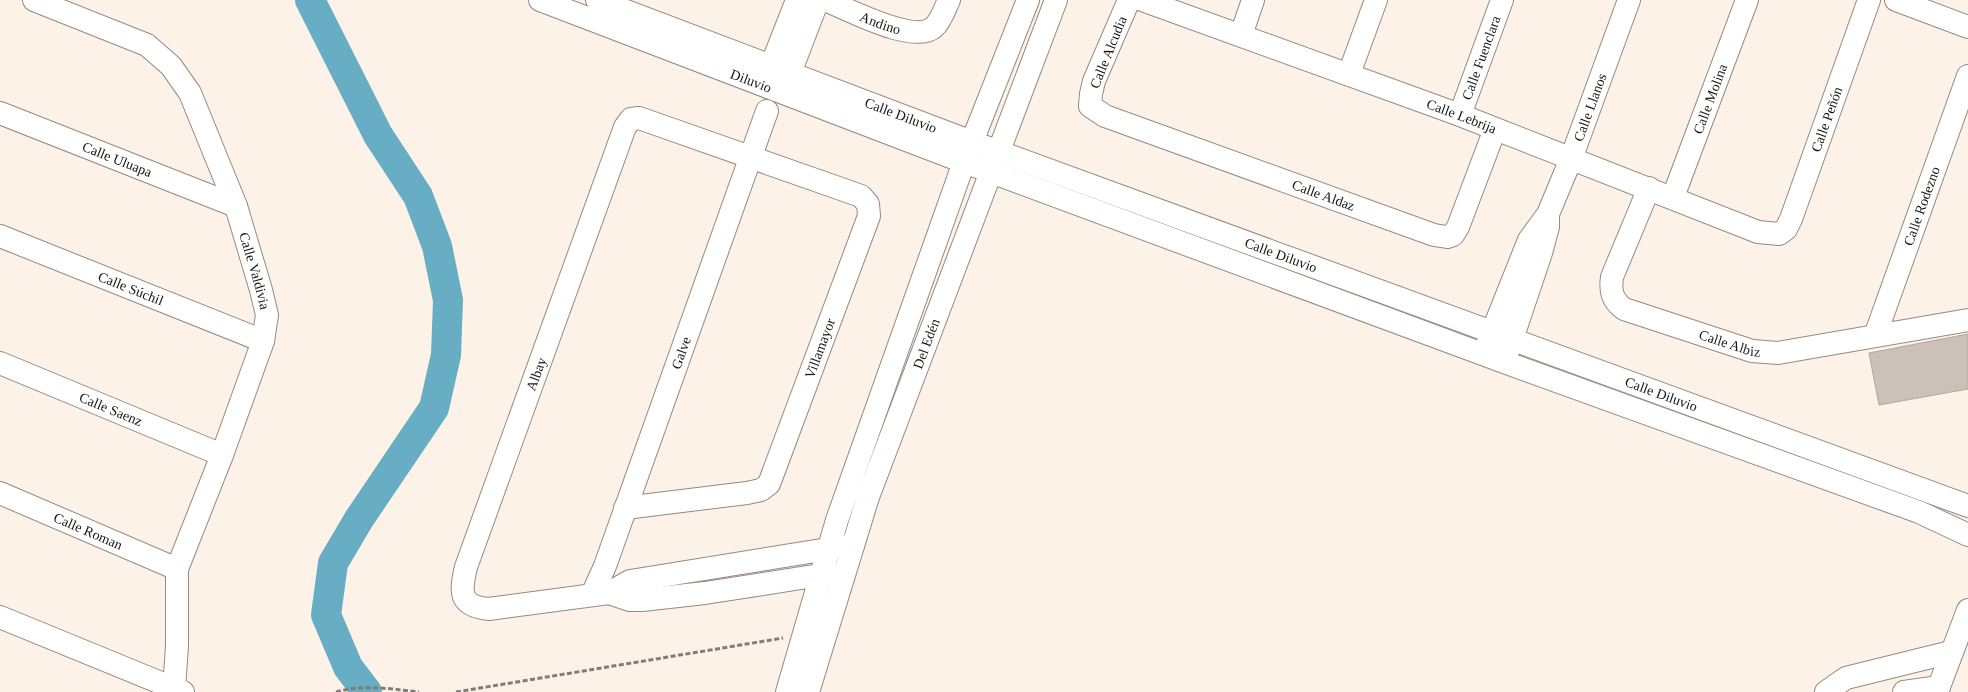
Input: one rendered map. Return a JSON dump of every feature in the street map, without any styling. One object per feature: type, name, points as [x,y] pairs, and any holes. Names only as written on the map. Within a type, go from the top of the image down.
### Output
[{"type":"street","name":"Calle Valdivia","points":[[34,0],[147,45],[172,66],[190,93],[236,206],[267,315],[263,341],[222,455],[177,569],[178,690]]},
{"type":"street","name":"Diluvio","points":[[540,0],[777,79]]},
{"type":"street","name":"Calle Diluvio","points":[[597,0],[777,79],[968,152],[1502,336],[1968,506]]},
{"type":"street","points":[[777,79],[797,0]]},
{"type":"street","points":[[777,79],[818,0]]},
{"type":"street","name":"Andino","points":[[825,0],[902,32],[921,33],[936,26],[949,0]]},
{"type":"street","name":"Del Edén","points":[[786,692],[840,510],[968,152],[1028,0]]},
{"type":"street","name":"Del Edén","points":[[808,692],[868,497],[1056,0]]},
{"type":"street","name":"Calle Alcudia","points":[[1090,106],[1094,81],[1129,0]]},
{"type":"street","name":"Calle Lebrija","points":[[1142,0],[1241,34],[1460,115],[1494,130],[1673,197],[1758,232],[1779,234]]},
{"type":"street","points":[[1241,34],[1254,0]]},
{"type":"street","points":[[1349,74],[1376,0]]},
{"type":"street","name":"Calle Fuenclara","points":[[1460,115],[1502,0]]},
{"type":"street","name":"Calle Llanos","points":[[1502,336],[1529,240],[1548,214],[1571,159],[1629,0]]},
{"type":"street","name":"Calle Molina","points":[[1673,197],[1747,0]]},
{"type":"street","name":"Calle Peñón","points":[[1779,234],[1786,229],[1792,219],[1869,0]]},
{"type":"street","points":[[1896,0],[1968,27]]},
{"type":"street","name":"Calle Rodezno","points":[[1875,336],[1968,76]]},
{"type":"street","name":"Calle Aldaz","points":[[1090,106],[1105,116],[1440,237],[1453,235],[1458,227],[1494,130]]},
{"type":"street","name":"Galve","points":[[601,594],[625,508],[745,155],[767,111]]},
{"type":"street","name":"Calle Uluapa","points":[[0,113],[236,206]]},
{"type":"street","name":"Albay","points":[[745,155],[639,118],[631,119],[625,127],[466,567],[462,584],[463,595],[466,601],[477,608],[490,609],[601,594],[630,581],[853,545]]},
{"type":"street","name":"Villamayor","points":[[625,508],[748,493],[761,490],[769,484],[869,216],[868,204],[860,196],[745,155]]},
{"type":"street","points":[[996,162],[1483,354],[1919,512],[1968,535]]},
{"type":"street","name":"Calle Albiz","points":[[1649,188],[1612,278],[1611,288],[1613,297],[1624,308],[1752,351],[1766,353],[1778,353],[1968,320]]},
{"type":"street","name":"Calle Súchil","points":[[0,236],[263,341]]},
{"type":"street","points":[[1483,354],[1502,336]]},
{"type":"street","points":[[1502,336],[1504,362]]},
{"type":"street","name":"Calle Saenz","points":[[0,363],[222,455]]},
{"type":"street","name":"Calle Roman","points":[[0,493],[177,569]]},
{"type":"street","name":"Albay","points":[[601,594],[630,600],[642,600],[705,593],[844,571]]},
{"type":"street","points":[[1904,692],[1938,690],[1968,610]]},
{"type":"street","points":[[0,617],[178,690]]},
{"type":"street","points":[[1826,692],[1951,652]]},
{"type":"path","points":[[456,692],[803,634]]},
{"type":"path","points":[[336,692],[349,688],[375,687],[419,692]]},
{"type":"building","points":[[1968,334],[1968,389],[1879,405],[1869,353]]},
{"type":"waterway","points":[[310,0],[378,135],[418,196],[437,246],[448,300],[446,355],[434,408],[359,519],[333,563],[326,615],[348,667],[367,692]]}]
